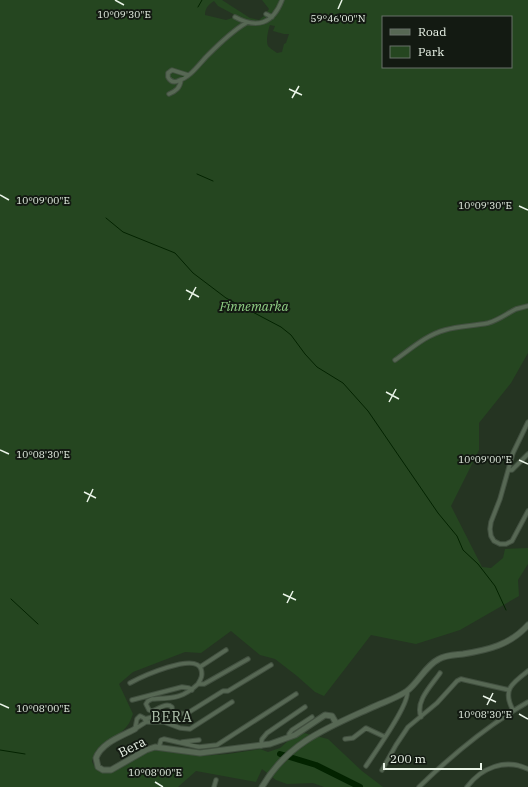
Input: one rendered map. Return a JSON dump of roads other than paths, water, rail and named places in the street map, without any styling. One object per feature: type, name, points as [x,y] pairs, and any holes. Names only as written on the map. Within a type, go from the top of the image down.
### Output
[{"type":"main road","points":[[262,787],[269,776],[288,754],[317,733],[407,691],[431,664],[438,659],[500,646],[515,637],[528,625]]},
{"type":"main road","name":"Bera","points":[[135,729],[108,744],[99,751],[96,758],[98,767],[103,770],[111,770],[146,750],[159,747],[200,753],[270,744],[290,737],[305,729],[325,715],[332,716],[336,723]]},
{"type":"street","points":[[235,17],[246,23],[265,22],[272,17],[282,0]]},
{"type":"street","points":[[266,14],[272,17]]},
{"type":"street","points":[[188,75],[172,70],[168,74],[168,77],[171,81],[175,82],[182,80],[188,75],[217,46],[246,23]]},
{"type":"street","points":[[169,94],[179,87],[182,80]]},
{"type":"street","points":[[395,360],[421,341],[434,334],[452,328],[488,323],[504,318],[516,309],[528,306]]},
{"type":"street","points":[[528,422],[514,452],[500,499],[491,522],[491,536],[494,541],[500,544],[506,544],[512,541],[528,511]]},
{"type":"street","points":[[509,470],[512,470],[528,454]]},
{"type":"street","points":[[200,667],[226,650]]},
{"type":"street","points":[[198,684],[204,684],[248,659]]},
{"type":"street","points":[[130,683],[144,676],[184,663],[193,663],[200,667],[202,673],[201,679],[192,690],[182,696],[152,699],[146,704],[152,711],[170,705],[172,707],[172,712]]},
{"type":"street","points":[[145,721],[172,712],[186,714],[223,691],[228,691],[271,665]]},
{"type":"street","points":[[513,710],[508,701],[509,690],[514,682],[528,672]]},
{"type":"street","points":[[420,717],[419,708],[421,702],[440,673]]},
{"type":"street","points":[[382,770],[404,732],[412,723],[437,703],[459,680],[509,690]]},
{"type":"street","points":[[132,700],[182,687],[192,690]]},
{"type":"street","points":[[366,766],[385,738],[408,698],[407,691]]},
{"type":"street","points":[[159,747],[161,740],[169,740],[199,747],[217,745],[296,694]]},
{"type":"street","points":[[145,721],[164,722],[180,728],[190,729],[232,702]]},
{"type":"street","points":[[419,787],[458,752],[513,710],[528,702]]},
{"type":"street","points":[[261,746],[262,739],[267,733],[305,706]]},
{"type":"street","name":"Bera","points":[[142,716],[145,721],[135,729],[139,717],[142,716]]},
{"type":"street","name":"Bera","points":[[290,737],[289,734],[292,730],[312,717]]},
{"type":"street","points":[[344,739],[352,738],[366,728],[385,738]]},
{"type":"street","points":[[178,742],[199,740]]},
{"type":"street","points":[[467,787],[479,774],[493,767],[511,764],[528,769]]},
{"type":"street","points":[[214,787],[216,780]]},
{"type":"waterway","points":[[198,7],[202,0]]},
{"type":"waterway","points":[[197,174],[213,181]]},
{"type":"waterway","points":[[106,218],[123,232],[175,253],[193,273],[226,298],[281,327],[291,335],[317,367],[343,383],[368,411],[438,513],[457,536],[463,550],[478,564],[495,586],[506,610]]},
{"type":"waterway","points":[[11,599],[38,624]]},
{"type":"waterway","points":[[0,750],[25,754]]},
{"type":"waterway","points":[[280,754],[316,765],[360,787]]},
{"type":"district","name":"BERA","points":[[172,717]]},
{"type":"park label","name":"Finnemarka","points":[[254,306]]}]
